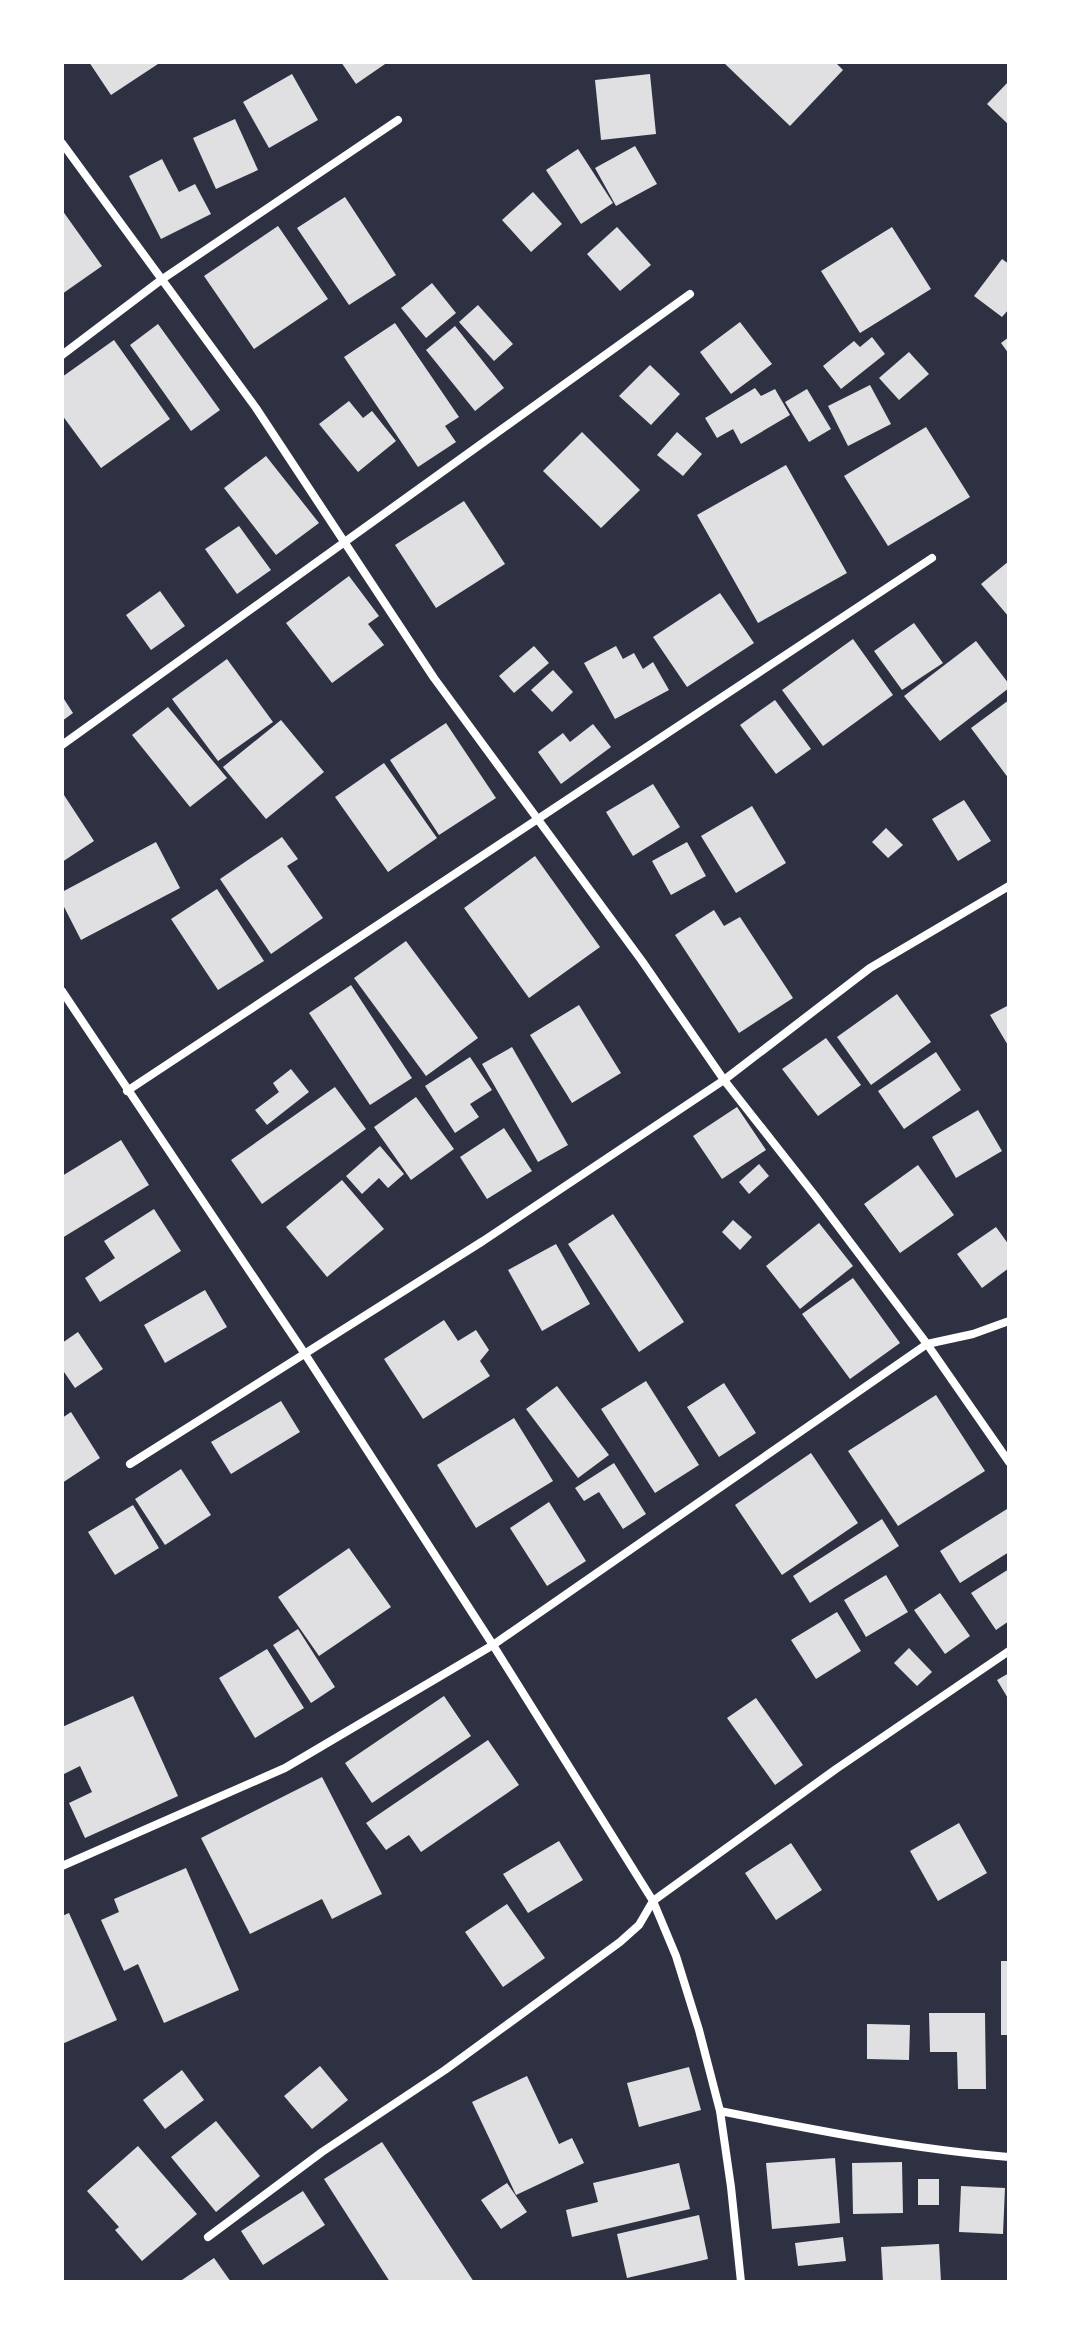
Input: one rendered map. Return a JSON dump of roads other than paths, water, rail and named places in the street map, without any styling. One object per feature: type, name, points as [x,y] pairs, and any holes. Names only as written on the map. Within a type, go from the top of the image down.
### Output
[{"type":"street","points":[[62,355],[161,280],[398,120]]},
{"type":"street","points":[[62,143],[222,360],[434,678],[642,961],[724,1080],[927,1344],[1009,1462]]},
{"type":"street","points":[[62,745],[690,294]]},
{"type":"street","points":[[127,1091],[932,558]]},
{"type":"street","points":[[130,1464],[483,1241],[724,1080],[870,968],[1009,886]]},
{"type":"street","points":[[62,991],[305,1354],[493,1645],[653,1901],[676,1956],[720,2111],[741,2282]]},
{"type":"street","points":[[62,1866],[285,1768],[493,1645],[927,1344],[973,1334],[1009,1321]]},
{"type":"street","points":[[208,2237],[322,2152],[445,2070],[620,1942],[639,1925],[653,1901],[848,1760],[1009,1651]]},
{"type":"street","points":[[720,2111],[911,2146],[1009,2157]]}]
